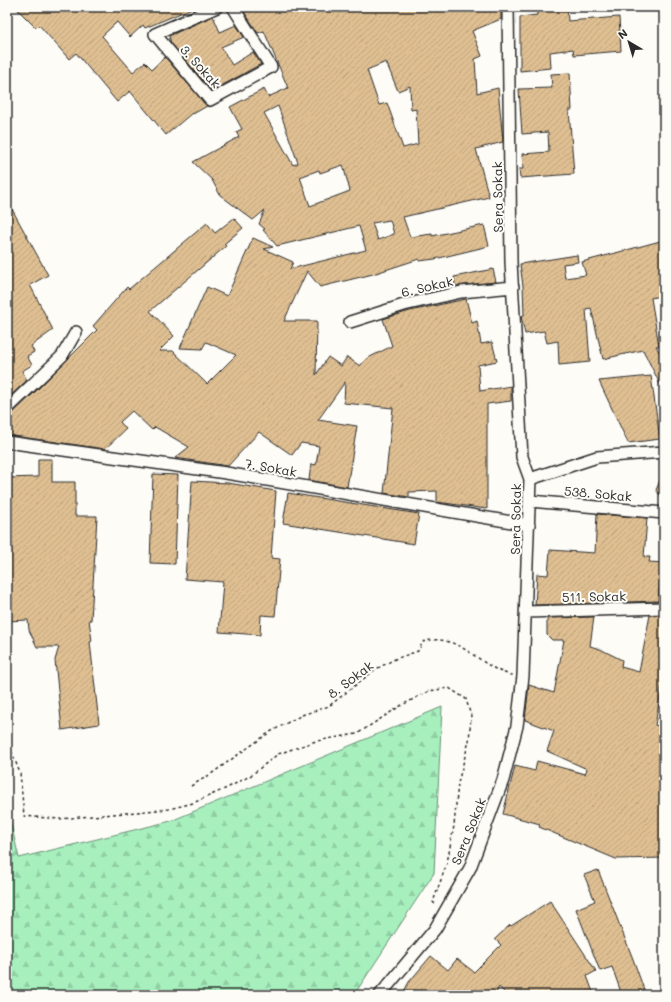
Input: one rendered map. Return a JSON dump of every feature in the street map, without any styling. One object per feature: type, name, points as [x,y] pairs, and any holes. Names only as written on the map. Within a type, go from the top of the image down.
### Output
[{"type":"street","name":"3. Sokak","points":[[217,7],[155,34],[210,100],[271,67],[234,7]]},
{"type":"street","name":"Sera Sokak","points":[[380,995],[435,930],[470,868],[503,780],[517,726],[523,676],[530,525],[530,479],[522,457],[513,288],[508,7]]},
{"type":"street","name":"6. Sokak","points":[[350,322],[404,305],[454,294],[513,288]]},
{"type":"street","points":[[7,409],[62,356],[76,332]]},
{"type":"street","name":"7. Sokak","points":[[7,442],[226,473],[530,525]]},
{"type":"street","points":[[530,479],[597,458],[664,452]]},
{"type":"street","name":"538. Sokak","points":[[530,501],[664,513]]},
{"type":"street","name":"511. Sokak","points":[[526,612],[664,608]]},
{"type":"path","name":"8. Sokak","points":[[191,786],[211,774],[270,732],[302,715],[329,706],[376,669],[395,659],[418,651],[423,642],[432,639],[455,644],[503,674],[523,676]]},
{"type":"path","points":[[7,740],[20,773],[24,816],[60,819],[169,809],[193,803],[227,788],[250,776],[278,754],[316,741],[357,734],[402,705],[428,691],[449,688],[466,699],[471,716],[469,742],[458,783],[454,826],[447,863],[434,902],[444,914]]},
{"type":"green space","points":[[442,707],[434,873],[354,995],[7,995],[7,807],[19,858],[171,821]]},
{"type":"building","points":[[15,7],[195,7],[145,28],[143,25],[130,37],[117,22],[102,36],[133,72],[145,62],[152,69],[165,57],[207,106],[193,114],[192,113],[166,135],[130,91],[117,102],[76,53],[69,59],[39,25],[36,28]]},
{"type":"building","points":[[241,7],[501,7],[501,19],[472,31],[482,56],[475,59],[477,93],[498,88],[503,142],[476,149],[489,197],[403,217],[410,237],[432,234],[432,236],[484,225],[489,246],[435,259],[419,261],[419,259],[373,274],[320,287],[307,271],[284,321],[317,321],[316,375],[328,357],[341,366],[347,357],[360,366],[366,359],[392,346],[383,319],[410,311],[466,299],[472,323],[477,321],[481,344],[492,342],[497,361],[478,365],[480,391],[511,386],[511,401],[487,404],[487,509],[437,502],[437,491],[409,492],[409,497],[384,493],[393,408],[344,403],[345,382],[318,420],[357,426],[347,487],[309,480],[311,464],[316,465],[319,446],[301,443],[292,455],[259,432],[228,466],[175,458],[189,447],[155,427],[152,430],[132,411],[120,422],[126,429],[105,449],[7,435],[7,416],[12,414],[34,393],[97,330],[93,326],[127,287],[129,289],[207,223],[215,233],[234,218],[243,228],[224,244],[226,246],[150,311],[174,336],[159,351],[173,351],[207,384],[236,355],[206,342],[202,349],[180,348],[207,287],[227,296],[253,238],[273,247],[264,249],[293,262],[290,269],[366,250],[359,226],[277,246],[263,230],[265,229],[259,224],[265,210],[253,220],[220,195],[212,180],[193,162],[239,137],[236,132],[242,129],[230,107],[264,89],[268,97],[288,88],[264,31],[258,33]],"holes":[[[386,62],[398,91],[410,86],[411,110],[416,109],[418,144],[403,148],[387,103],[379,105],[367,70]],[[278,106],[298,163],[293,165],[264,113]],[[343,165],[350,191],[310,206],[300,177],[319,170],[320,173]],[[390,220],[394,234],[378,240],[372,223]]]},
{"type":"building","points":[[537,7],[567,7],[568,21],[619,17],[621,51],[574,55],[573,49],[550,52],[551,68],[520,71],[520,17],[537,15]]},
{"type":"building","points":[[213,16],[220,32],[236,25],[244,37],[221,47],[232,65],[253,52],[261,64],[212,91],[171,43],[169,36]]},
{"type":"building","points":[[570,73],[572,110],[569,110],[574,174],[520,178],[519,169],[523,169],[522,154],[549,152],[548,132],[522,134],[519,89],[552,88],[551,74]]},
{"type":"building","points":[[7,200],[48,275],[30,285],[53,330],[31,346],[34,352],[27,356],[32,365],[22,371],[27,380],[7,399]]},
{"type":"building","points":[[664,240],[664,295],[651,298],[659,346],[656,346],[664,361],[664,392],[643,350],[603,359],[591,308],[586,309],[590,362],[559,365],[558,341],[547,343],[544,331],[525,334],[521,316],[524,315],[523,286],[520,264],[577,255],[578,262],[563,264],[565,278],[586,275],[582,262]]},
{"type":"building","points":[[493,269],[496,282],[455,286],[454,277]]},
{"type":"building","points":[[651,376],[660,439],[628,443],[599,381]]},
{"type":"building","points":[[38,459],[52,459],[52,482],[75,482],[75,516],[97,516],[91,620],[89,620],[99,724],[62,730],[55,660],[59,647],[37,647],[29,630],[28,620],[7,621],[7,478],[38,477]]},
{"type":"building","points":[[664,471],[664,500],[656,490]]},
{"type":"building","points":[[153,474],[178,475],[175,564],[150,563]]},
{"type":"building","points":[[192,481],[228,483],[276,491],[271,558],[280,559],[275,616],[261,615],[260,635],[219,632],[223,582],[185,579]]},
{"type":"building","points":[[288,493],[419,514],[414,544],[283,523]]},
{"type":"building","points":[[597,514],[647,518],[644,557],[650,557],[649,562],[664,563],[664,580],[660,580],[658,601],[535,605],[537,574],[548,575],[550,550],[595,553]]},
{"type":"building","points":[[650,615],[664,615],[663,679],[655,725],[661,727],[661,735],[664,735],[664,858],[616,859],[539,827],[540,824],[503,814],[515,766],[535,771],[537,761],[585,774],[587,769],[547,751],[554,731],[525,720],[529,685],[554,693],[564,640],[552,640],[547,635],[547,618],[594,617],[590,646],[600,649],[622,660],[621,667],[639,672]]},
{"type":"building","points":[[598,870],[646,995],[622,995],[612,967],[600,971],[576,909],[595,901],[584,875]]},
{"type":"building","points":[[550,901],[596,971],[587,976],[594,995],[507,995],[499,987],[495,995],[402,995],[409,982],[431,956],[448,970],[457,959],[474,972],[501,945],[495,939],[510,925],[511,926]]}]
